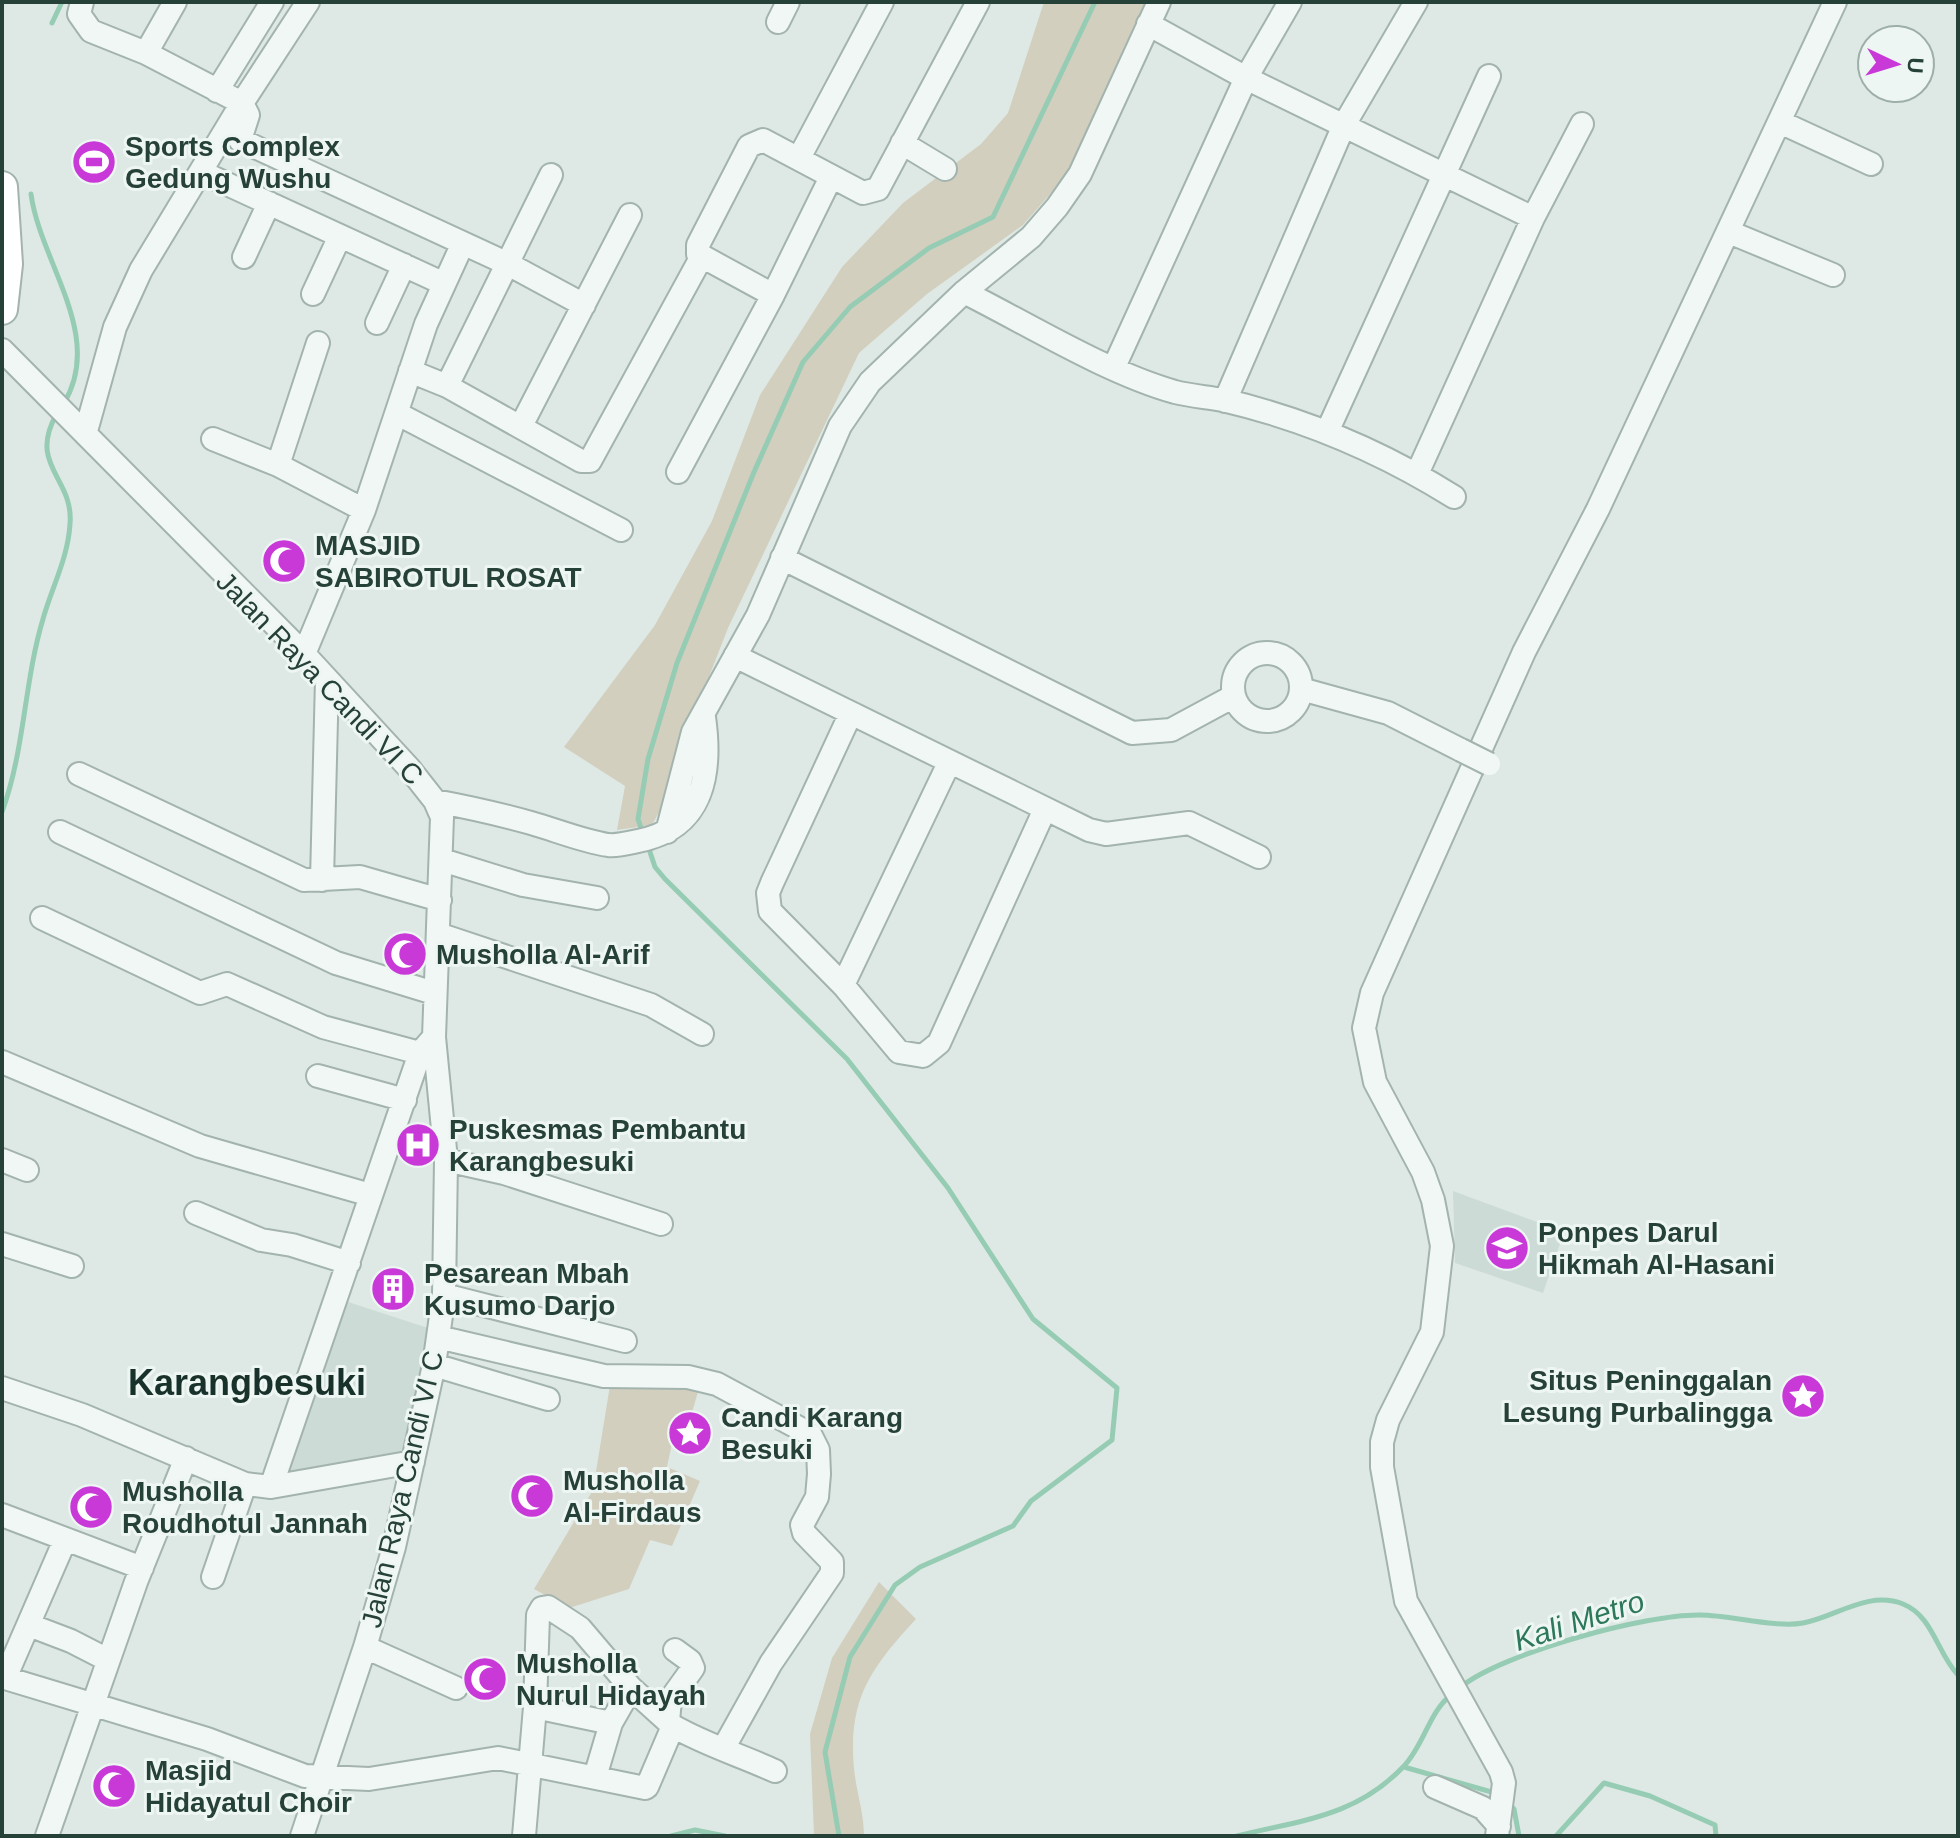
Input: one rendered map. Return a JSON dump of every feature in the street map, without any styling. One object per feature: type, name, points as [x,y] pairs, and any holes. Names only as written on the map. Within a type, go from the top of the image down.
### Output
[{"type":"street","points":[[82,2],[79,14],[91,31],[146,53],[242,103],[248,115],[240,140],[508,264],[584,305]]},
{"type":"street","points":[[146,53],[175,2]]},
{"type":"street","points":[[217,91],[272,2]]},
{"type":"street","points":[[86,431],[124,305],[141,270],[242,103],[308,2]]},
{"type":"street","points":[[799,158],[882,2]]},
{"type":"street","points":[[773,295],[698,254],[698,245],[749,146],[763,140],[863,193],[878,189],[978,2]]},
{"type":"street","points":[[435,801],[617,845],[660,835],[692,808],[705,778],[709,751],[704,717],[758,615],[847,415],[870,382],[964,292],[1031,237],[1080,174],[1159,2]]},
{"type":"street","points":[[1114,367],[1246,78],[1290,2]]},
{"type":"street","points":[[1225,401],[1344,125],[1416,2]]},
{"type":"street","points":[[1499,1826],[1504,1783],[1501,1772],[1406,1601],[1382,1467],[1382,1442],[1388,1420],[1432,1332],[1442,1246],[1440,1228],[1423,1172],[1375,1082],[1364,1028],[1372,993],[1524,652],[1598,509],[1835,2]]},
{"type":"street","points":[[1148,24],[1246,78],[1533,218]]},
{"type":"street","points":[[1327,432],[1489,76]]},
{"type":"street","points":[[1780,122],[1871,164]]},
{"type":"street","points":[[1417,474],[1533,218],[1582,124]]},
{"type":"street","points":[[902,143],[945,169]]},
{"type":"street","points":[[201,172],[438,281]]},
{"type":"street","points":[[447,386],[551,175]]},
{"type":"street","points":[[678,472],[773,295],[831,177]]},
{"type":"street","points":[[2,187],[7,264],[2,309]]},
{"type":"street","points":[[244,257],[269,203]]},
{"type":"street","points":[[521,426],[630,215]]},
{"type":"street","points":[[1729,232],[1833,275]]},
{"type":"street","points":[[313,294],[340,236]]},
{"type":"street","points":[[304,654],[364,510],[426,324],[463,243]]},
{"type":"street","points":[[410,371],[447,386],[581,461],[590,461],[702,256]]},
{"type":"street","points":[[377,323],[404,265]]},
{"type":"street","points":[[964,292],[1114,367],[1174,391],[1225,401],[1327,432],[1417,474],[1454,497]]},
{"type":"street","points":[[278,465],[318,343]]},
{"type":"street","name":"Jalan Raya Candi VI C","points":[[2,350],[86,431],[144,497],[304,654],[435,801],[442,817],[438,934],[427,1045],[446,1160],[444,1295],[434,1365],[413,1462],[365,1647],[302,1836]]},
{"type":"street","points":[[398,414],[621,530]]},
{"type":"street","points":[[213,439],[278,465],[364,510]]},
{"type":"street","points":[[782,558],[1132,733],[1171,730],[1234,696]]},
{"type":"street","points":[[1263,653],[1285,658],[1294,666],[1301,689],[1291,710],[1271,721],[1248,715],[1234,696],[1235,673],[1251,656],[1263,653]]},
{"type":"street","points":[[735,656],[949,763],[1106,834],[1189,823],[1259,857]]},
{"type":"street","points":[[322,880],[327,679]]},
{"type":"street","points":[[1301,689],[1388,713],[1489,764]]},
{"type":"street","points":[[850,715],[768,893],[770,911],[843,985],[899,1052],[923,1056],[930,1052],[953,1018],[1045,809]]},
{"type":"street","points":[[843,985],[949,763]]},
{"type":"street","points":[[79,774],[304,880],[360,877],[440,900]]},
{"type":"street","points":[[60,832],[336,963],[434,993]]},
{"type":"street","points":[[442,860],[523,885],[597,898]]},
{"type":"street","points":[[42,918],[200,993],[227,984],[323,1027],[427,1045],[405,1100],[271,1487]]},
{"type":"street","points":[[438,934],[651,1005],[702,1034]]},
{"type":"street","points":[[2,1062],[200,1146],[360,1192]]},
{"type":"street","points":[[318,1076],[405,1100]]},
{"type":"street","points":[[2,1160],[27,1170]]},
{"type":"street","points":[[446,1160],[504,1173],[661,1224]]},
{"type":"street","points":[[196,1213],[261,1240],[292,1245],[349,1263]]},
{"type":"street","points":[[2,1244],[72,1266]]},
{"type":"street","points":[[444,1295],[625,1341]]},
{"type":"street","points":[[438,1337],[604,1376],[688,1377],[717,1384],[810,1434],[818,1450],[817,1497],[802,1525],[804,1533],[832,1562],[832,1573],[771,1663],[723,1749]]},
{"type":"street","points":[[434,1365],[548,1399]]},
{"type":"street","points":[[2,1388],[186,1458],[245,1484],[271,1487],[413,1462]]},
{"type":"street","points":[[47,1836],[108,1660],[186,1458]]},
{"type":"street","points":[[213,1577],[245,1484]]},
{"type":"street","points":[[2,1515],[142,1568]]},
{"type":"street","points":[[65,1540],[4,1678],[320,1777],[369,1779],[498,1758],[647,1787],[671,1723],[670,1700],[693,1668],[690,1661],[675,1650]]},
{"type":"street","points":[[524,1836],[535,1707],[537,1634],[542,1608],[557,1611],[580,1628],[631,1688],[671,1723],[711,1747],[775,1771]]},
{"type":"street","points":[[29,1625],[108,1660]]},
{"type":"street","points":[[365,1647],[456,1688]]},
{"type":"street","points":[[595,1777],[611,1723],[631,1688]]},
{"type":"street","points":[[535,1707],[611,1723]]},
{"type":"street","points":[[1435,1787],[1483,1808],[1499,1826]]},
{"type":"shaded area","points":[[1044,2],[1147,2],[1079,152],[1058,185],[1023,225],[927,294],[859,353],[728,628],[668,782],[664,803],[652,825],[617,830],[625,786],[564,747],[655,625],[712,521],[760,395],[842,267],[903,203],[981,144],[1008,113]]},
{"type":"shaded area","name":"Ponpes Darul Hikmah Al-Hasani","points":[[1453,1191],[1564,1232],[1543,1293],[1455,1263]]},
{"type":"shaded area","points":[[339,1299],[434,1330],[405,1455],[281,1477]]},
{"type":"shaded area","points":[[611,1379],[700,1385],[691,1416],[678,1415],[667,1467],[700,1481],[672,1546],[650,1540],[629,1589],[569,1608],[534,1589],[593,1490]]},
{"type":"shaded area","points":[[879,1582],[916,1619],[875,1670],[859,1704],[853,1744],[864,1836],[814,1836],[810,1734],[832,1658]]},
{"type":"waterway","points":[[52,23],[62,2]]},
{"type":"waterway","points":[[643,834],[638,819],[648,759],[677,663],[754,472],[803,362],[850,307],[929,248],[993,217],[1095,2]]},
{"type":"waterway","points":[[31,194],[37,220],[74,325],[77,351],[75,377],[64,403]]},
{"type":"waterway","points":[[2,812],[15,764],[37,643],[69,537],[66,495],[49,460],[47,447],[56,415]]},
{"type":"waterway","points":[[647,843],[655,867],[665,879],[847,1059],[948,1188],[1033,1319],[1117,1388],[1112,1440],[1031,1501],[1013,1526],[920,1567],[895,1585],[850,1657],[825,1752],[839,1836]]},
{"type":"waterway","name":"Kali Metro","points":[[1462,1686],[1509,1661],[1612,1628],[1676,1616],[1700,1615],[1766,1623],[1803,1623],[1877,1600],[1903,1604],[1921,1617],[1958,1675]]},
{"type":"waterway","name":"Kali Metro","points":[[1237,1836],[1326,1814],[1367,1796],[1386,1783],[1411,1758],[1437,1710],[1451,1695]]},
{"type":"waterway","points":[[1404,1767],[1495,1793]]},
{"type":"waterway","points":[[1556,1836],[1604,1783],[1650,1796],[1715,1825],[1716,1836]]},
{"type":"waterway","points":[[1509,1804],[1514,1809],[1519,1836]]},
{"type":"waterway","name":"Kali Metro","points":[[671,1836],[695,1830],[725,1836]]},
{"type":"place","name":"Sports Complex Gedung Wushu","points":[[94,162]]},
{"type":"place","name":"MASJID SABIROTUL ROSAT","points":[[284,561]]},
{"type":"place","name":"Musholla Al-Arif","points":[[405,954]]},
{"type":"place","name":"Puskesmas Pembantu Karangbesuki","points":[[418,1145]]},
{"type":"place","name":"Ponpes Darul Hikmah Al-Hasani","points":[[1507,1248]]},
{"type":"place","name":"Pesarean Mbah Kusumo Darjo","points":[[393,1289]]},
{"type":"place","name":"Situs Peninggalan Lesung Purbalingga","points":[[1803,1396]]},
{"type":"place","name":"Candi Karang Besuki","points":[[690,1433]]},
{"type":"place","name":"Musholla Al-Firdaus","points":[[532,1496]]},
{"type":"place","name":"Musholla Roudhotul Jannah","points":[[91,1507]]},
{"type":"place","name":"Musholla Nurul Hidayah","points":[[485,1679]]},
{"type":"place","name":"Masjid Hidayatul Choir","points":[[114,1786]]},
{"type":"district","name":"Karangbesuki","points":[[247,1382]]}]
